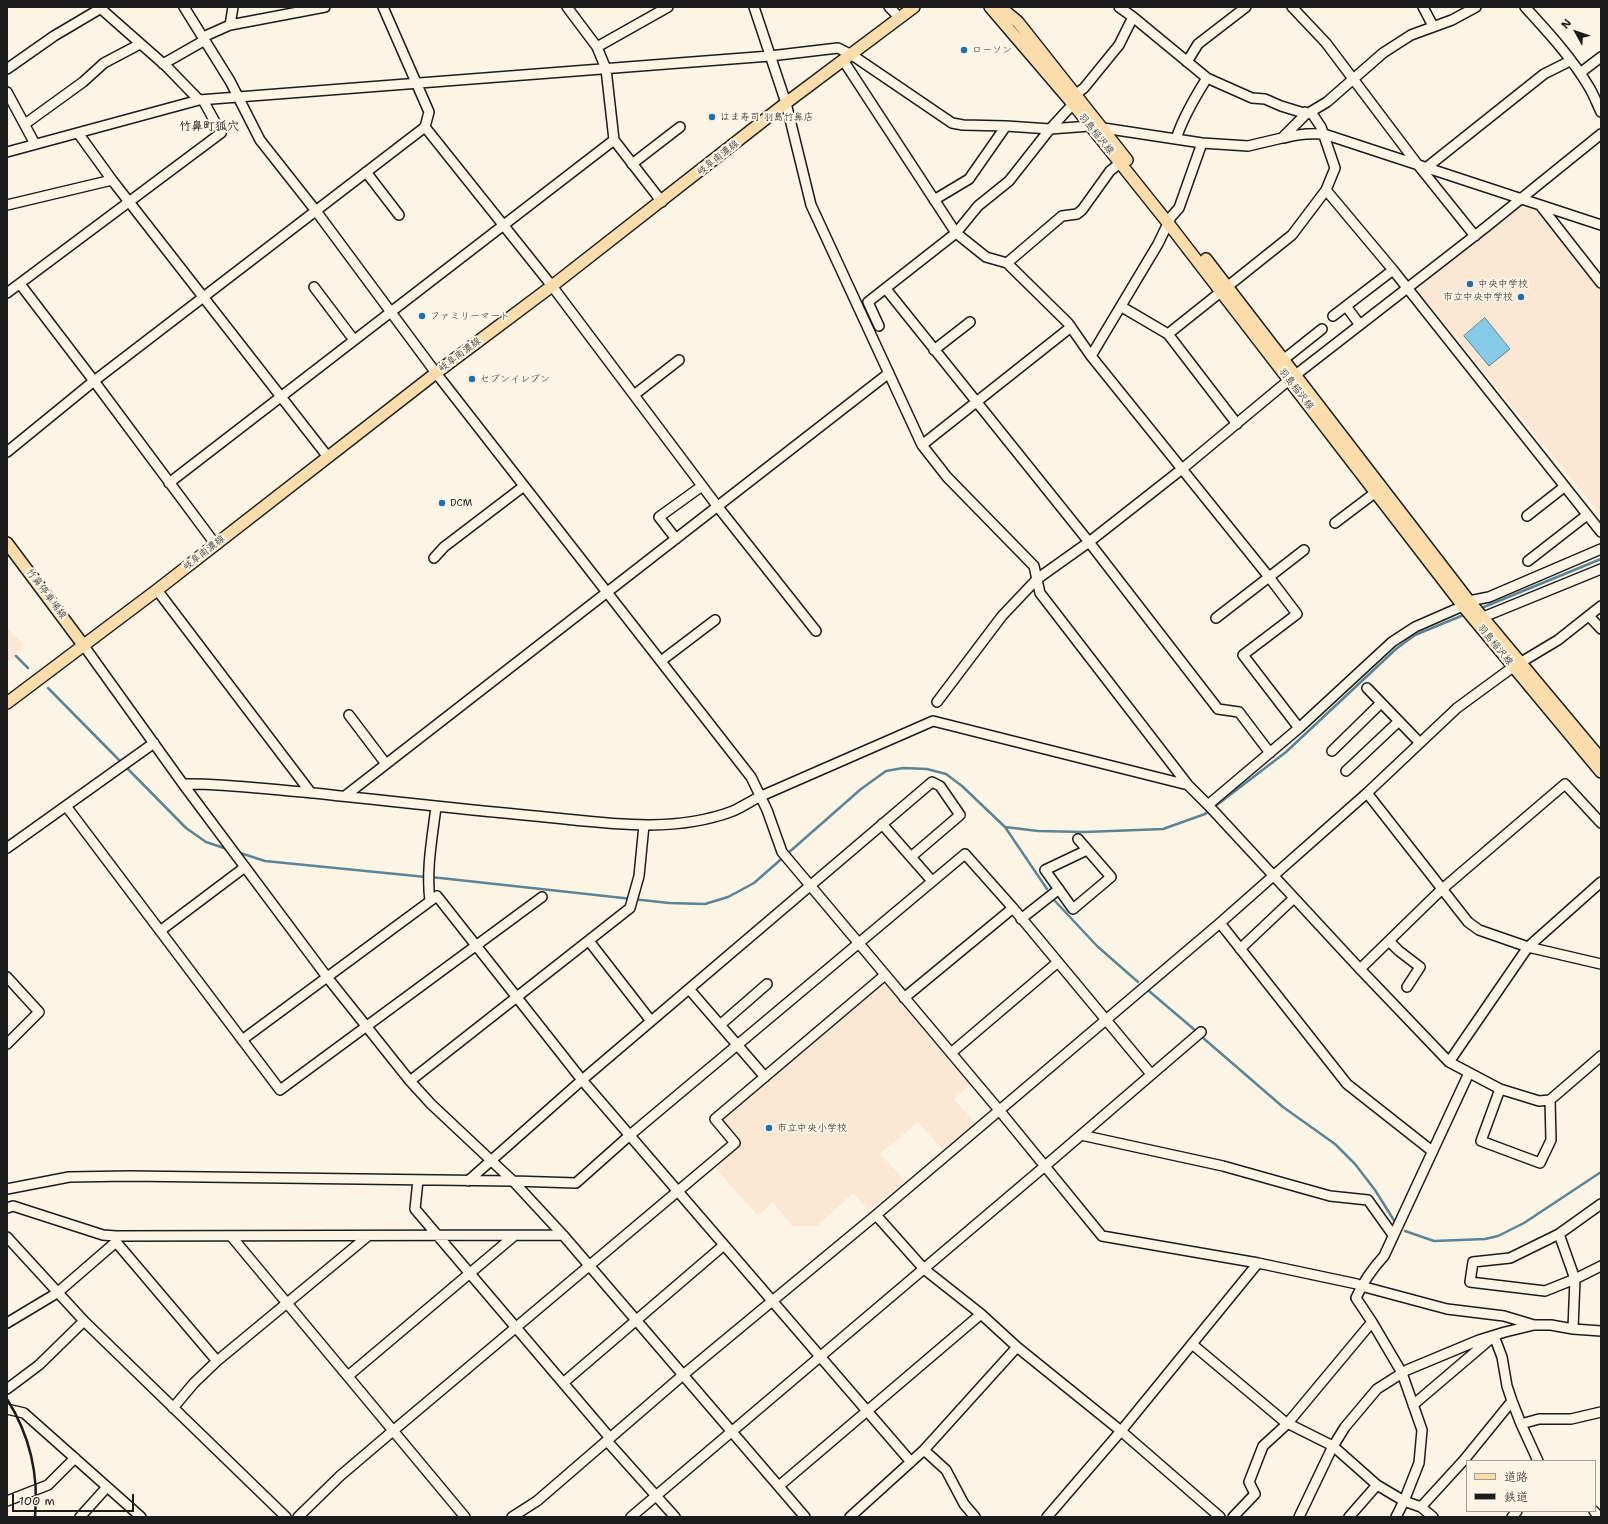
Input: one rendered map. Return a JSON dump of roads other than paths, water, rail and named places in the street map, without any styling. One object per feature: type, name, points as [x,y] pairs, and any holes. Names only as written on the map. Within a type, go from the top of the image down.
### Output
[{"type":"main road","name":"岐阜南濃線","points":[[7,703],[216,545],[436,373],[662,202],[786,103],[914,7]]},
{"type":"main road","name":"羽島稲沢線","points":[[990,7],[1074,100],[1102,128],[1169,220]]},
{"type":"main road","name":"羽島稲沢線","points":[[1000,7],[1018,22],[1074,100],[1090,126],[1225,289],[1292,378],[1473,611],[1601,772]]},
{"type":"main road","name":"竹鼻停車場線","points":[[7,543],[84,646]]},
{"type":"main road","name":"羽島稲沢線","points":[[1517,665],[1601,759]]},
{"type":"street","points":[[184,7],[238,97],[260,140],[316,211],[436,373],[751,777],[759,797],[767,810],[782,852],[999,1110],[1102,1236],[1258,1263],[1357,1284],[1448,1309],[1504,1316],[1534,1325]]},
{"type":"street","points":[[230,25],[233,7]]},
{"type":"street","points":[[163,64],[230,25],[325,7]]},
{"type":"street","points":[[7,452],[94,381],[425,127],[429,112],[383,7]]},
{"type":"street","points":[[567,7],[598,47],[606,68],[614,140],[662,202]]},
{"type":"street","points":[[598,47],[668,7]]},
{"type":"street","points":[[754,7],[786,103],[811,205],[922,444],[947,477],[1034,566],[1040,593],[1188,785],[1449,1062],[1500,1089],[1539,1101],[1550,1100],[1601,1056]]},
{"type":"street","points":[[889,7],[899,18]]},
{"type":"street","points":[[1119,7],[1207,78],[1252,98],[1265,100],[1281,106],[1308,112],[1322,127],[1335,168],[1326,190],[1292,235],[1168,334]]},
{"type":"street","points":[[1187,62],[1198,44],[1246,7]]},
{"type":"street","points":[[1292,7],[1326,43],[1353,80],[1422,166],[1475,236]]},
{"type":"street","points":[[1423,7],[1433,26]]},
{"type":"street","points":[[1282,138],[1308,112],[1327,102],[1383,53],[1411,35],[1452,20],[1476,7]]},
{"type":"street","points":[[1525,7],[1580,73],[1590,88],[1601,112]]},
{"type":"street","points":[[7,69],[54,36],[101,8],[201,100],[221,133],[7,293]]},
{"type":"street","points":[[879,326],[868,302],[956,234],[978,206],[1009,181],[1119,45],[1133,17]]},
{"type":"street","points":[[25,124],[83,82],[104,63],[140,44]]},
{"type":"street","points":[[7,152],[201,100],[770,56],[838,48],[848,57],[952,123],[962,125],[1050,129],[1090,126],[1202,143],[1248,146],[1294,134],[1324,134],[1601,225]]},
{"type":"street","points":[[848,57],[956,234],[986,257],[1007,263],[1071,327],[1091,356],[1297,614],[1243,655],[1299,728]]},
{"type":"street","points":[[1580,73],[1601,57]]},
{"type":"street","points":[[1422,166],[1544,74],[1570,61]]},
{"type":"street","points":[[1176,138],[1193,101],[1207,78]]},
{"type":"street","points":[[7,92],[35,144]]},
{"type":"street","points":[[934,200],[969,179],[1006,126]]},
{"type":"street","points":[[425,127],[552,286],[718,507],[816,631]]},
{"type":"street","points":[[632,164],[680,127]]},
{"type":"street","points":[[78,133],[112,180],[328,457]]},
{"type":"street","points":[[936,702],[1002,616],[1037,579],[1089,542],[1182,469],[1292,378],[1475,236],[1601,134]]},
{"type":"street","points":[[169,483],[614,140]]},
{"type":"street","points":[[1091,356],[1122,307],[1158,244],[1169,220],[1179,208],[1202,143]]},
{"type":"street","points":[[1007,263],[1062,216],[1077,214],[1082,210],[1110,171],[1120,163]]},
{"type":"street","points":[[366,172],[399,215]]},
{"type":"street","points":[[7,205],[112,180]]},
{"type":"street","points":[[1326,190],[1393,270],[1601,532]]},
{"type":"street","points":[[1540,205],[1601,283]]},
{"type":"street","points":[[1333,316],[1393,270]]},
{"type":"street","points":[[20,284],[216,545]]},
{"type":"street","points":[[314,287],[354,340]]},
{"type":"street","points":[[886,289],[1089,542],[1218,709],[1239,712],[1270,753]]},
{"type":"street","points":[[1346,306],[1360,325]]},
{"type":"street","points":[[1122,307],[1168,334],[1237,424]]},
{"type":"street","points":[[934,350],[970,322]]},
{"type":"street","points":[[922,444],[1071,327]]},
{"type":"street","points":[[1280,362],[1322,329]]},
{"type":"street","points":[[634,395],[680,360]]},
{"type":"street","points":[[345,796],[890,373]]},
{"type":"street","points":[[434,558],[444,547],[524,486]]},
{"type":"street","points":[[676,539],[659,517],[702,486]]},
{"type":"street","points":[[1527,516],[1564,487]]},
{"type":"street","points":[[1335,523],[1379,490]]},
{"type":"street","points":[[1528,560],[1587,515]]},
{"type":"street","points":[[1473,611],[1489,597],[1601,549]]},
{"type":"street","points":[[1216,618],[1304,550]]},
{"type":"street","points":[[1210,808],[1392,642],[1415,627],[1473,611],[1601,569]]},
{"type":"street","points":[[157,590],[311,793]]},
{"type":"street","points":[[512,1517],[537,1501],[683,1375],[876,1215],[1105,1019],[1220,923],[1367,793],[1457,708],[1517,665],[1558,640],[1601,606]]},
{"type":"street","points":[[1589,616],[1601,630]]},
{"type":"street","points":[[661,661],[715,620]]},
{"type":"street","points":[[84,646],[183,784],[366,1028],[431,1104],[513,1181],[590,1265],[805,1517]]},
{"type":"street","points":[[1367,688],[1420,743]]},
{"type":"street","points":[[1332,750],[1381,703]]},
{"type":"street","points":[[348,715],[386,764]]},
{"type":"street","points":[[183,784],[208,783],[345,796],[436,808],[644,826],[700,821],[734,811],[759,797],[934,721],[1188,785]]},
{"type":"street","points":[[1346,771],[1399,721]]},
{"type":"street","points":[[7,848],[154,743]]},
{"type":"street","points":[[468,1181],[491,1159],[582,1080],[932,782],[940,786],[960,816],[912,856]]},
{"type":"street","points":[[1360,969],[1441,890],[1565,784],[1601,823]]},
{"type":"street","points":[[1367,793],[1441,890],[1468,922],[1479,930],[1528,947],[1601,964]]},
{"type":"street","points":[[66,806],[280,1090],[542,897]]},
{"type":"street","points":[[430,901],[429,860],[436,808]]},
{"type":"street","points":[[882,824],[932,880]]},
{"type":"street","points":[[410,1081],[590,941],[630,908],[639,876],[644,826]]},
{"type":"street","points":[[1078,840],[1087,850],[1111,877],[1073,909],[1045,870],[1087,850]]},
{"type":"street","points":[[7,1189],[69,1177],[129,1176],[513,1181],[576,1184],[630,1135],[932,880],[965,854],[1013,908],[1151,1074]]},
{"type":"street","points":[[160,931],[245,867]]},
{"type":"street","points":[[1449,1062],[1528,947],[1601,882]]},
{"type":"street","points":[[1021,919],[1059,888]]},
{"type":"street","points":[[242,1040],[437,896],[582,1080],[911,1462]]},
{"type":"street","points":[[1240,949],[1294,898]]},
{"type":"street","points":[[904,998],[1013,908]]},
{"type":"street","points":[[1220,923],[1347,1084],[1432,1151]]},
{"type":"street","points":[[590,941],[651,1021]]},
{"type":"street","points":[[1389,941],[1399,951],[1420,967],[1407,988]]},
{"type":"street","points":[[951,1053],[1058,962]]},
{"type":"street","points":[[298,1517],[340,1476],[735,1143],[715,1119],[885,975]]},
{"type":"street","points":[[7,977],[40,1012],[7,1044]]},
{"type":"street","points":[[720,1025],[767,984]]},
{"type":"street","points":[[689,989],[764,1077]]},
{"type":"street","points":[[631,1517],[1081,1136],[1201,1032]]},
{"type":"street","points":[[1396,1517],[1419,1463],[1422,1430],[1402,1373],[1356,1298],[1361,1286],[1374,1267],[1384,1256],[1469,1073]]},
{"type":"street","points":[[1500,1089],[1481,1141],[1540,1163],[1551,1140],[1550,1100]]},
{"type":"street","points":[[1081,1136],[1223,1166],[1330,1196],[1368,1200],[1393,1235]]},
{"type":"street","points":[[418,1180],[415,1209],[675,1517]]},
{"type":"street","points":[[1601,1204],[1559,1234],[1510,1258],[1473,1262],[1470,1282],[1545,1291],[1575,1279],[1601,1266]]},
{"type":"street","points":[[7,1208],[13,1206],[116,1239],[231,1236],[563,1235]]},
{"type":"street","points":[[876,1215],[924,1269],[982,1314],[1017,1347],[1121,1431],[1220,1517]]},
{"type":"street","points":[[1559,1234],[1575,1279],[1573,1329]]},
{"type":"street","points":[[231,1236],[465,1517]]},
{"type":"street","points":[[173,1408],[217,1361],[368,1236]]},
{"type":"street","points":[[348,1376],[514,1236]]},
{"type":"street","points":[[7,1237],[84,1321],[286,1517]]},
{"type":"street","points":[[7,1323],[57,1293],[116,1239]]},
{"type":"street","points":[[116,1239],[217,1361]]},
{"type":"street","points":[[563,1383],[724,1245]]},
{"type":"street","points":[[1047,1517],[1121,1431],[1258,1263]]},
{"type":"street","points":[[778,1486],[982,1314]]},
{"type":"street","points":[[7,1389],[39,1365],[84,1321]]},
{"type":"street","points":[[1233,1517],[1255,1494],[1249,1482],[1263,1446],[1287,1424],[1372,1322]]},
{"type":"street","points":[[1299,1517],[1333,1446],[1345,1427],[1378,1389],[1402,1373],[1421,1364],[1494,1336],[1534,1325],[1551,1325],[1573,1329],[1601,1330]]},
{"type":"street","points":[[1494,1336],[1502,1357],[1507,1386],[1512,1401],[1538,1460]]},
{"type":"street","points":[[1414,1405],[1494,1336]]},
{"type":"street","points":[[1192,1344],[1287,1424],[1333,1446],[1377,1485],[1404,1501],[1421,1507],[1433,1517]]},
{"type":"street","points":[[850,1517],[924,1450],[1017,1347]]},
{"type":"street","points":[[1421,1507],[1464,1460],[1512,1401]]},
{"type":"street","points":[[7,1409],[24,1413],[141,1517]]},
{"type":"street","points":[[1521,1424],[1539,1419],[1571,1418],[1601,1412]]},
{"type":"street","points":[[924,1450],[946,1470],[964,1504],[975,1517]]},
{"type":"street","points":[[7,1501],[48,1486],[75,1458]]},
{"type":"street","points":[[1349,1517],[1377,1485]]},
{"type":"street","points":[[80,1517],[107,1486]]},
{"type":"water","points":[[1485,318],[1510,349],[1489,366],[1464,336]]},
{"type":"waterway","points":[[1479,609],[1601,559]]},
{"type":"waterway","points":[[1005,827],[1038,831],[1085,832],[1163,829],[1205,814],[1286,752],[1396,649],[1415,635],[1466,614]]},
{"type":"waterway","points":[[16,656],[28,668]]},
{"type":"waterway","points":[[48,688],[122,763]]},
{"type":"waterway","points":[[125,766],[186,828],[206,842],[227,849]]},
{"type":"waterway","points":[[431,877],[669,903],[705,904],[728,897],[754,883],[861,789],[886,771],[903,768],[927,769],[946,774],[962,786],[1005,827],[1047,889]]},
{"type":"waterway","points":[[237,852],[265,861],[426,877]]},
{"type":"waterway","points":[[1055,901],[1097,946],[1138,982]]},
{"type":"waterway","points":[[1149,991],[1196,1031]]},
{"type":"waterway","points":[[1202,1037],[1283,1107],[1335,1144],[1355,1164],[1375,1190],[1395,1222]]},
{"type":"waterway","points":[[1405,1231],[1434,1241],[1485,1239],[1498,1236],[1524,1223],[1601,1172]]},
{"type":"railway","points":[[7,1399],[15,1412],[31,1455],[34,1470],[36,1501],[35,1517]]},
{"type":"place","name":"ローソン","points":[[964,50]]},
{"type":"place","name":"はま寿司 羽島竹鼻店","points":[[712,117]]},
{"type":"place","name":"中央中学校","points":[[1470,284]]},
{"type":"place","name":"市立中央中学校","points":[[1521,297]]},
{"type":"place","name":"ファミリーマート","points":[[422,316]]},
{"type":"place","name":"セブンイレブン","points":[[472,379]]},
{"type":"place","name":"DCM","points":[[442,503]]},
{"type":"place","name":"市立中央小学校","points":[[769,1128]]},
{"type":"district","name":"竹鼻町狐穴","points":[[209,127]]}]
